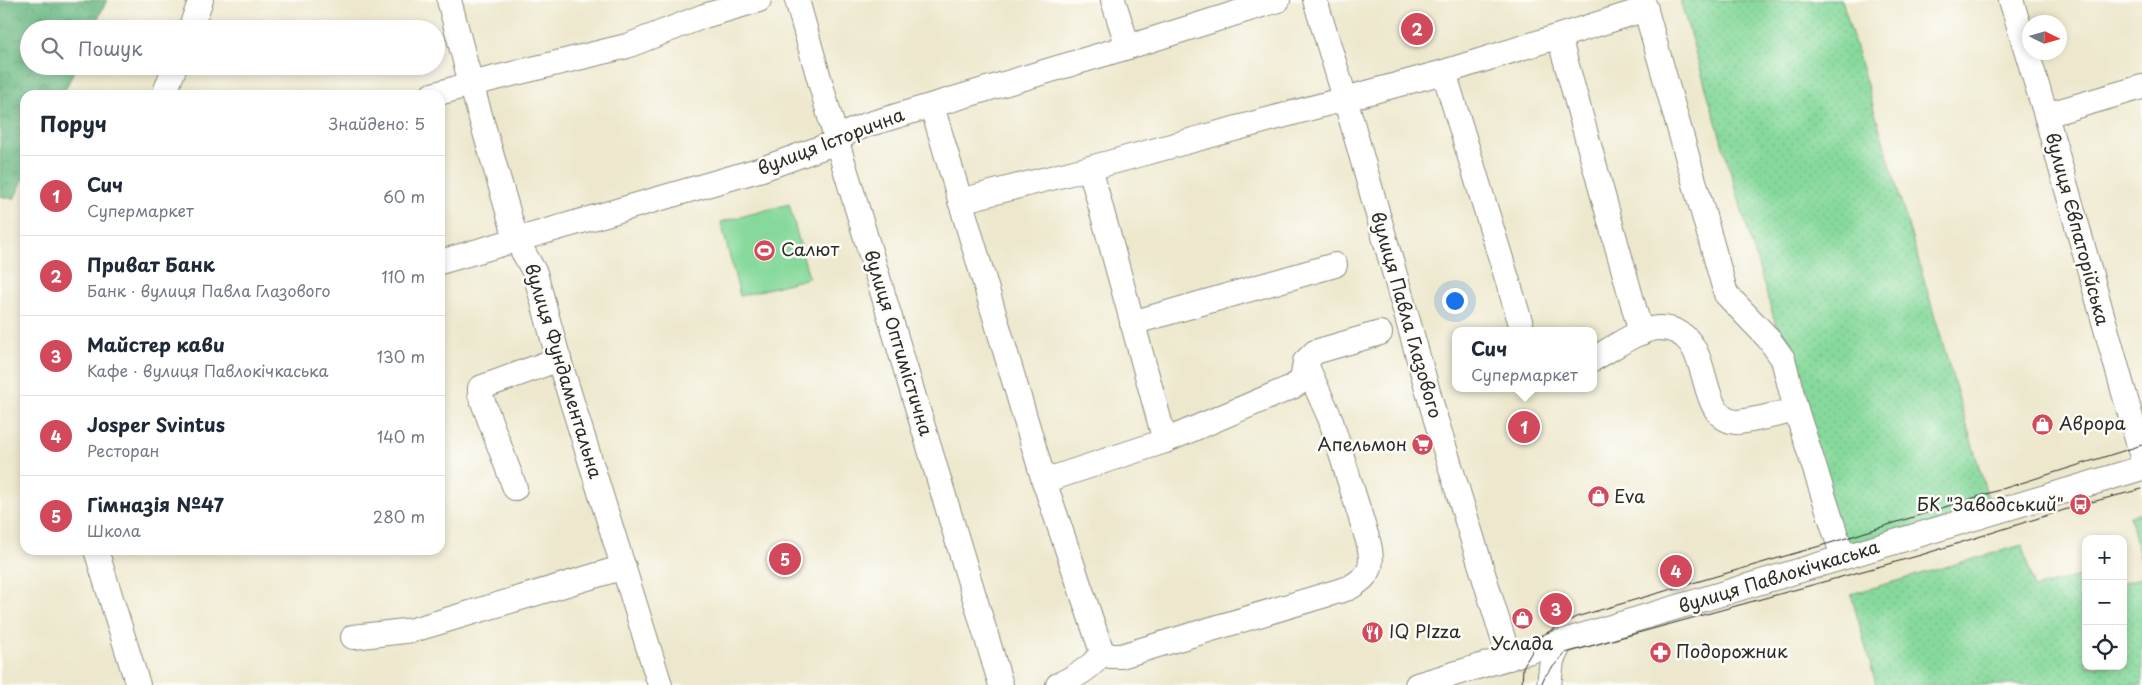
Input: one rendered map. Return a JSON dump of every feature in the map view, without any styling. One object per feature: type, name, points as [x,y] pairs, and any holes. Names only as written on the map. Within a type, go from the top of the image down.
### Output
[{"type":"street","points":[[193,20],[201,0]]},
{"type":"street","name":"вулиця Фундаментальна","points":[[448,0],[470,84],[516,239],[535,273],[559,359],[660,685]]},
{"type":"street","points":[[445,91],[628,46],[704,16],[758,0]]},
{"type":"street","name":"вулиця Оптимістична","points":[[797,0],[837,142],[1001,685]]},
{"type":"street","points":[[1113,0],[1128,47]]},
{"type":"street","name":"вулиця Історична","points":[[445,260],[753,172],[837,142],[847,134],[866,125],[1278,0]]},
{"type":"street","name":"вулиця Павла Глазового","points":[[1315,0],[1345,98],[1436,420],[1508,658]]},
{"type":"street","name":"вулиця Євпаторійська","points":[[2011,0],[2046,115],[2142,457]]},
{"type":"street","points":[[960,202],[1444,72],[1559,36],[1644,5],[1726,294],[1754,322],[1783,359],[1796,410],[1843,557]]},
{"type":"street","points":[[1559,36],[1641,333]]},
{"type":"street","points":[[1444,72],[1522,327]]},
{"type":"street","points":[[166,90],[172,75]]},
{"type":"street","points":[[2046,115],[2142,87]]},
{"type":"street","points":[[932,106],[1044,481],[1102,652],[1110,656],[1121,656],[1350,588],[1363,580],[1370,570],[1372,558],[1369,544],[1334,430],[1305,362]]},
{"type":"street","points":[[1090,168],[1165,441]]},
{"type":"street","points":[[1132,323],[1335,265]]},
{"type":"street","points":[[1597,357],[1641,333],[1657,328],[1676,331],[1688,338],[1700,361],[1714,406],[1722,416],[1736,422],[1796,410]]},
{"type":"street","points":[[1044,481],[1165,441],[1292,387],[1302,381],[1305,362],[1315,352],[1380,334]]},
{"type":"street","points":[[514,488],[480,394],[480,388],[559,359]]},
{"type":"street","name":"вулиця Павлокічкаська","points":[[1417,685],[2142,468]]},
{"type":"street","points":[[98,555],[138,685]]},
{"type":"street","points":[[353,637],[413,630],[624,567]]},
{"type":"street","points":[[1549,685],[1552,660],[1561,642]]},
{"type":"street","points":[[1058,685],[1074,677],[1102,652]]},
{"type":"green space","points":[[0,0],[107,0],[97,20],[20,20],[20,75],[72,75],[65,90],[20,90],[20,186],[14,199],[0,196]]},
{"type":"green space","points":[[1680,0],[1842,0],[1991,508],[1843,553]]},
{"type":"green space","name":"Салют","points":[[789,204],[809,278],[740,296],[721,222]]},
{"type":"green space","points":[[2142,513],[2142,563],[2130,516]]},
{"type":"green space","points":[[2022,545],[2034,588],[2082,575],[2082,670],[2127,670],[2127,582],[2142,577],[2142,685],[1876,685],[1851,594]]},
{"type":"tram line","points":[[1522,685],[1523,667],[1541,636],[1576,617],[1837,541],[2142,445]]},
{"type":"tram line","points":[[1541,685],[1545,676],[1565,653],[1921,555],[2080,505],[2142,489]]},
{"type":"place","name":"Приват Банк","points":[[1417,29]]},
{"type":"place","name":"Салют","points":[[765,250]]},
{"type":"place","name":"Аврора","points":[[2043,424]]},
{"type":"place","name":"Сич","points":[[1524,427]]},
{"type":"place","name":"Апельмон","points":[[1423,445]]},
{"type":"place","name":"Eva","points":[[1598,497]]},
{"type":"place","name":"БК \"Заводський\"","points":[[2080,505]]},
{"type":"place","name":"Гімназія №47","points":[[785,559]]},
{"type":"place","name":"Josper Svintus","points":[[1676,571]]},
{"type":"place","name":"Майстер кави","points":[[1556,609]]},
{"type":"place","name":"Услада","points":[[1522,619]]},
{"type":"place","name":"IQ PIzza","points":[[1373,632]]},
{"type":"place","name":"Подорожник","points":[[1660,652]]}]
